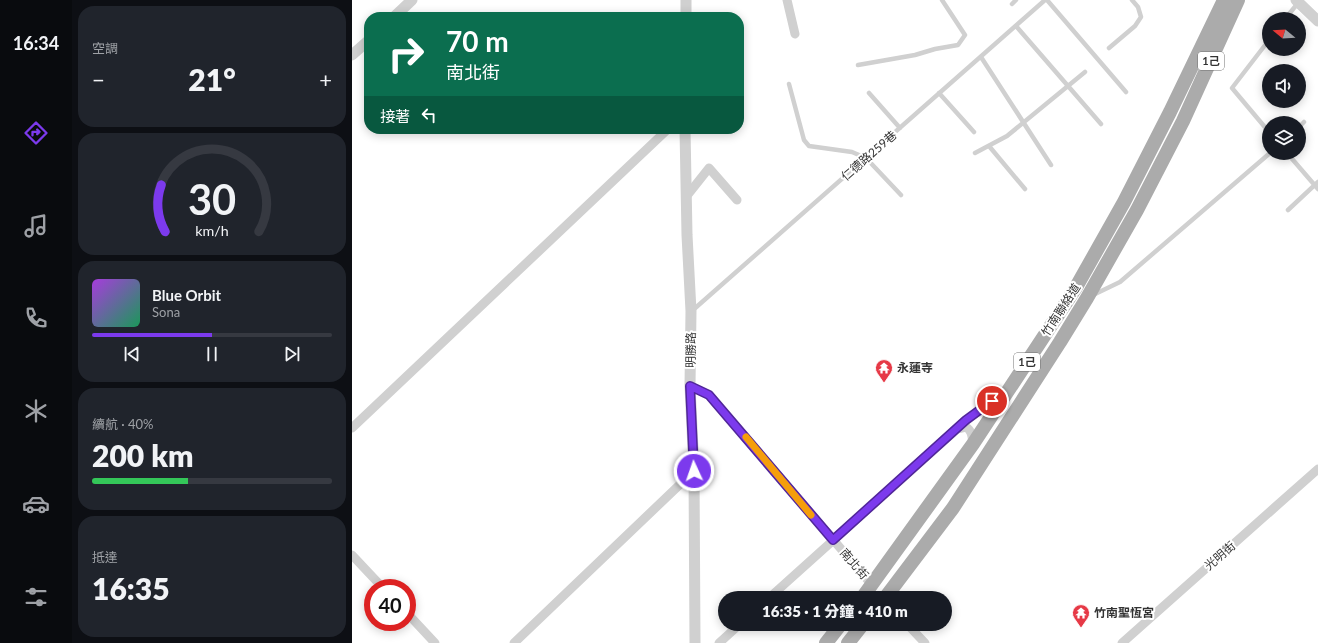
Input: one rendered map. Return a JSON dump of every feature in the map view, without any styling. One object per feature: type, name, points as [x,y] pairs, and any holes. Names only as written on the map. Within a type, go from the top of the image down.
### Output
[{"type":"main road","name":"竹南聯絡道","points":[[867,591],[973,444],[1075,289],[1124,202],[1170,112],[1224,0]]},
{"type":"main road","name":"竹南聯絡道","points":[[890,591],[953,508],[1087,298],[1137,210],[1183,121],[1238,0]]},
{"type":"main road","points":[[826,643],[835,631]]},
{"type":"main road","points":[[848,643],[857,631]]},
{"type":"street","points":[[399,12],[412,0]]},
{"type":"street","points":[[686,0],[686,12]]},
{"type":"street","points":[[788,0],[795,34]]},
{"type":"street","points":[[1297,1],[1318,21]]},
{"type":"street","points":[[352,55],[364,44]]},
{"type":"street","points":[[352,428],[663,134]]},
{"type":"street","name":"明勝路","points":[[686,134],[687,235],[691,311],[690,386],[694,471],[695,643]]},
{"type":"street","points":[[686,197],[709,168],[737,200]]},
{"type":"street","name":"南北街","points":[[690,386],[709,395],[872,585]]},
{"type":"street","points":[[776,591],[956,429],[985,406],[1006,394]]},
{"type":"street","points":[[956,429],[966,427],[970,429],[973,444]]},
{"type":"street","name":"光明街","points":[[1122,643],[1318,469]]},
{"type":"street","points":[[514,643],[694,471]]},
{"type":"street","points":[[352,555],[375,579]]},
{"type":"street","points":[[416,623],[435,643]]},
{"type":"street","points":[[719,643],[732,631]]},
{"type":"street","points":[[914,631],[925,643]]},
{"type":"lane","points":[[858,64],[915,55],[935,49],[958,45],[965,35],[942,0]]},
{"type":"lane","points":[[1012,4],[1016,0]]},
{"type":"lane","points":[[1046,0],[1126,92]]},
{"type":"lane","name":"仁德路259巷","points":[[691,311],[1046,0]]},
{"type":"lane","points":[[1109,48],[1135,26],[1141,17],[1138,7],[1132,0]]},
{"type":"lane","points":[[1290,12],[1297,1]]},
{"type":"lane","points":[[1016,26],[1101,124]]},
{"type":"lane","points":[[1262,49],[1232,88],[1262,124]]},
{"type":"lane","points":[[981,57],[1051,165]]},
{"type":"lane","points":[[975,153],[1007,136],[1085,72]]},
{"type":"lane","points":[[789,84],[804,140],[808,146],[852,152],[866,158],[901,194]]},
{"type":"lane","points":[[868,93],[900,128]]},
{"type":"lane","points":[[940,93],[974,132]]},
{"type":"lane","points":[[989,146],[1025,189]]},
{"type":"lane","points":[[1075,289],[1087,298],[1120,282],[1262,160]]},
{"type":"lane","points":[[1288,210],[1317,185],[1293,160]]},
{"type":"slow traffic","points":[[746,437],[811,515]]},
{"type":"place","name":"永蓮寺","points":[[884,383]]},
{"type":"place","name":"竹南聖恆宮","points":[[1081,628]]},
{"type":"route","points":[[694,471],[690,386],[709,395],[833,540],[966,420],[992,401]]}]
